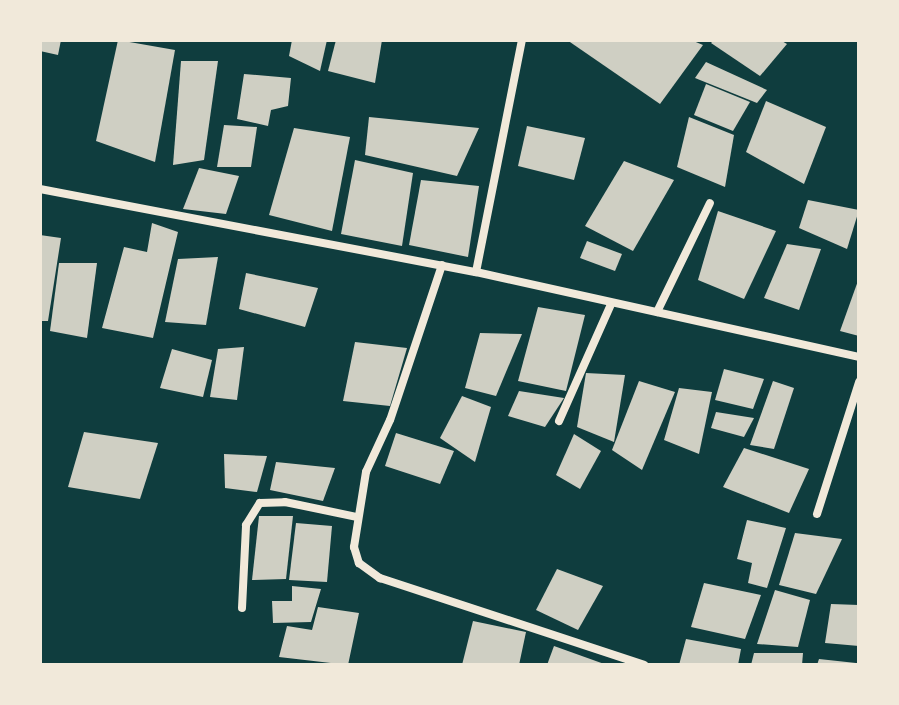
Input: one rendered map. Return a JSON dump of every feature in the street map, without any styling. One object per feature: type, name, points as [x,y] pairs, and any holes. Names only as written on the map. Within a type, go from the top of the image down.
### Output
[{"type":"street","points":[[476,272],[522,40]]},
{"type":"street","points":[[40,189],[442,265],[859,357]]},
{"type":"street","points":[[657,312],[710,203]]},
{"type":"street","points":[[442,265],[390,420],[366,472],[357,517],[359,563],[380,578],[644,665]]},
{"type":"street","points":[[559,421],[611,304]]},
{"type":"street","points":[[817,514],[859,382]]},
{"type":"street","points":[[242,608],[246,525],[260,503],[285,502],[357,517]]},
{"type":"building","points":[[40,40],[61,40],[58,55],[40,51]]},
{"type":"building","points":[[118,40],[175,50],[155,162],[96,141]]},
{"type":"building","points":[[292,40],[327,40],[320,71],[289,56]]},
{"type":"building","points":[[336,40],[382,40],[375,83],[328,71]]},
{"type":"building","points":[[567,40],[691,40],[703,45],[660,104]]},
{"type":"building","points":[[714,40],[780,40],[787,44],[760,76],[711,43]]},
{"type":"building","points":[[181,61],[218,61],[204,160],[173,165]]},
{"type":"building","points":[[706,62],[767,90],[757,103],[695,78]]},
{"type":"building","points":[[244,74],[291,78],[288,106],[271,110],[268,126],[237,119]]},
{"type":"building","points":[[706,84],[750,102],[733,131],[694,115]]},
{"type":"building","points":[[766,101],[826,127],[804,184],[746,152]]},
{"type":"building","points":[[369,117],[479,128],[457,176],[365,155]]},
{"type":"building","points":[[689,117],[734,135],[725,187],[677,167]]},
{"type":"building","points":[[224,125],[257,127],[251,167],[217,167]]},
{"type":"building","points":[[527,126],[585,138],[574,180],[518,166]]},
{"type":"building","points":[[294,128],[350,137],[332,231],[269,215]]},
{"type":"building","points":[[355,160],[413,173],[402,246],[341,234]]},
{"type":"building","points":[[624,161],[674,180],[633,251],[585,226]]},
{"type":"building","points":[[199,168],[239,176],[226,214],[183,209]]},
{"type":"building","points":[[421,180],[479,186],[468,257],[409,245]]},
{"type":"building","points":[[808,200],[859,210],[847,249],[799,228]]},
{"type":"building","points":[[718,211],[776,231],[744,299],[698,280]]},
{"type":"building","points":[[152,223],[178,232],[153,338],[102,328],[124,247],[147,252]]},
{"type":"building","points":[[40,235],[61,238],[48,321],[40,321]]},
{"type":"building","points":[[587,241],[622,254],[615,271],[580,258]]},
{"type":"building","points":[[787,244],[821,249],[799,310],[764,298]]},
{"type":"building","points":[[218,257],[206,325],[165,322],[178,259]]},
{"type":"building","points":[[59,263],[97,263],[87,338],[50,331]]},
{"type":"building","points":[[246,273],[318,288],[305,327],[239,309]]},
{"type":"building","points":[[859,278],[859,336],[840,331]]},
{"type":"building","points":[[538,307],[585,315],[566,391],[518,381]]},
{"type":"building","points":[[480,333],[522,334],[496,396],[465,388]]},
{"type":"building","points":[[355,342],[407,348],[390,406],[343,401]]},
{"type":"building","points":[[244,347],[237,400],[210,397],[218,349]]},
{"type":"building","points":[[172,349],[212,360],[203,397],[160,388]]},
{"type":"building","points":[[724,369],[764,379],[753,409],[715,400]]},
{"type":"building","points":[[586,373],[625,375],[614,442],[577,427]]},
{"type":"building","points":[[639,381],[675,392],[642,470],[612,450]]},
{"type":"building","points":[[773,381],[794,388],[774,449],[750,445]]},
{"type":"building","points":[[679,388],[712,392],[699,454],[664,440]]},
{"type":"building","points":[[519,391],[564,398],[545,427],[508,416]]},
{"type":"building","points":[[462,396],[491,407],[475,462],[440,438]]},
{"type":"building","points":[[716,412],[754,418],[744,437],[711,428]]},
{"type":"building","points":[[84,432],[158,443],[140,499],[68,487]]},
{"type":"building","points":[[396,433],[454,451],[440,484],[385,466]]},
{"type":"building","points":[[574,434],[601,451],[580,489],[556,475]]},
{"type":"building","points":[[744,448],[809,469],[789,513],[723,487]]},
{"type":"building","points":[[224,454],[267,456],[257,492],[225,488]]},
{"type":"building","points":[[276,462],[335,468],[323,501],[270,490]]},
{"type":"building","points":[[259,516],[293,516],[286,579],[252,580]]},
{"type":"building","points":[[747,520],[786,528],[767,588],[748,583],[752,563],[737,559]]},
{"type":"building","points":[[296,523],[332,526],[327,582],[289,580]]},
{"type":"building","points":[[795,533],[842,539],[816,594],[779,585]]},
{"type":"building","points":[[557,569],[603,586],[578,630],[536,610]]},
{"type":"building","points":[[704,583],[761,595],[745,639],[691,627]]},
{"type":"building","points":[[292,586],[321,589],[311,622],[273,623],[272,601],[292,601]]},
{"type":"building","points":[[775,590],[810,600],[798,647],[757,644]]},
{"type":"building","points":[[831,604],[859,605],[859,646],[825,643]]},
{"type":"building","points":[[318,607],[359,613],[348,665],[279,657],[287,626],[312,630]]},
{"type":"building","points":[[473,621],[526,632],[519,665],[462,665]]},
{"type":"building","points":[[686,639],[741,649],[738,665],[679,665]]},
{"type":"building","points":[[554,646],[607,665],[547,665]]},
{"type":"building","points":[[754,653],[803,653],[802,665],[751,665]]},
{"type":"building","points":[[819,659],[856,663],[856,665],[817,665]]}]
